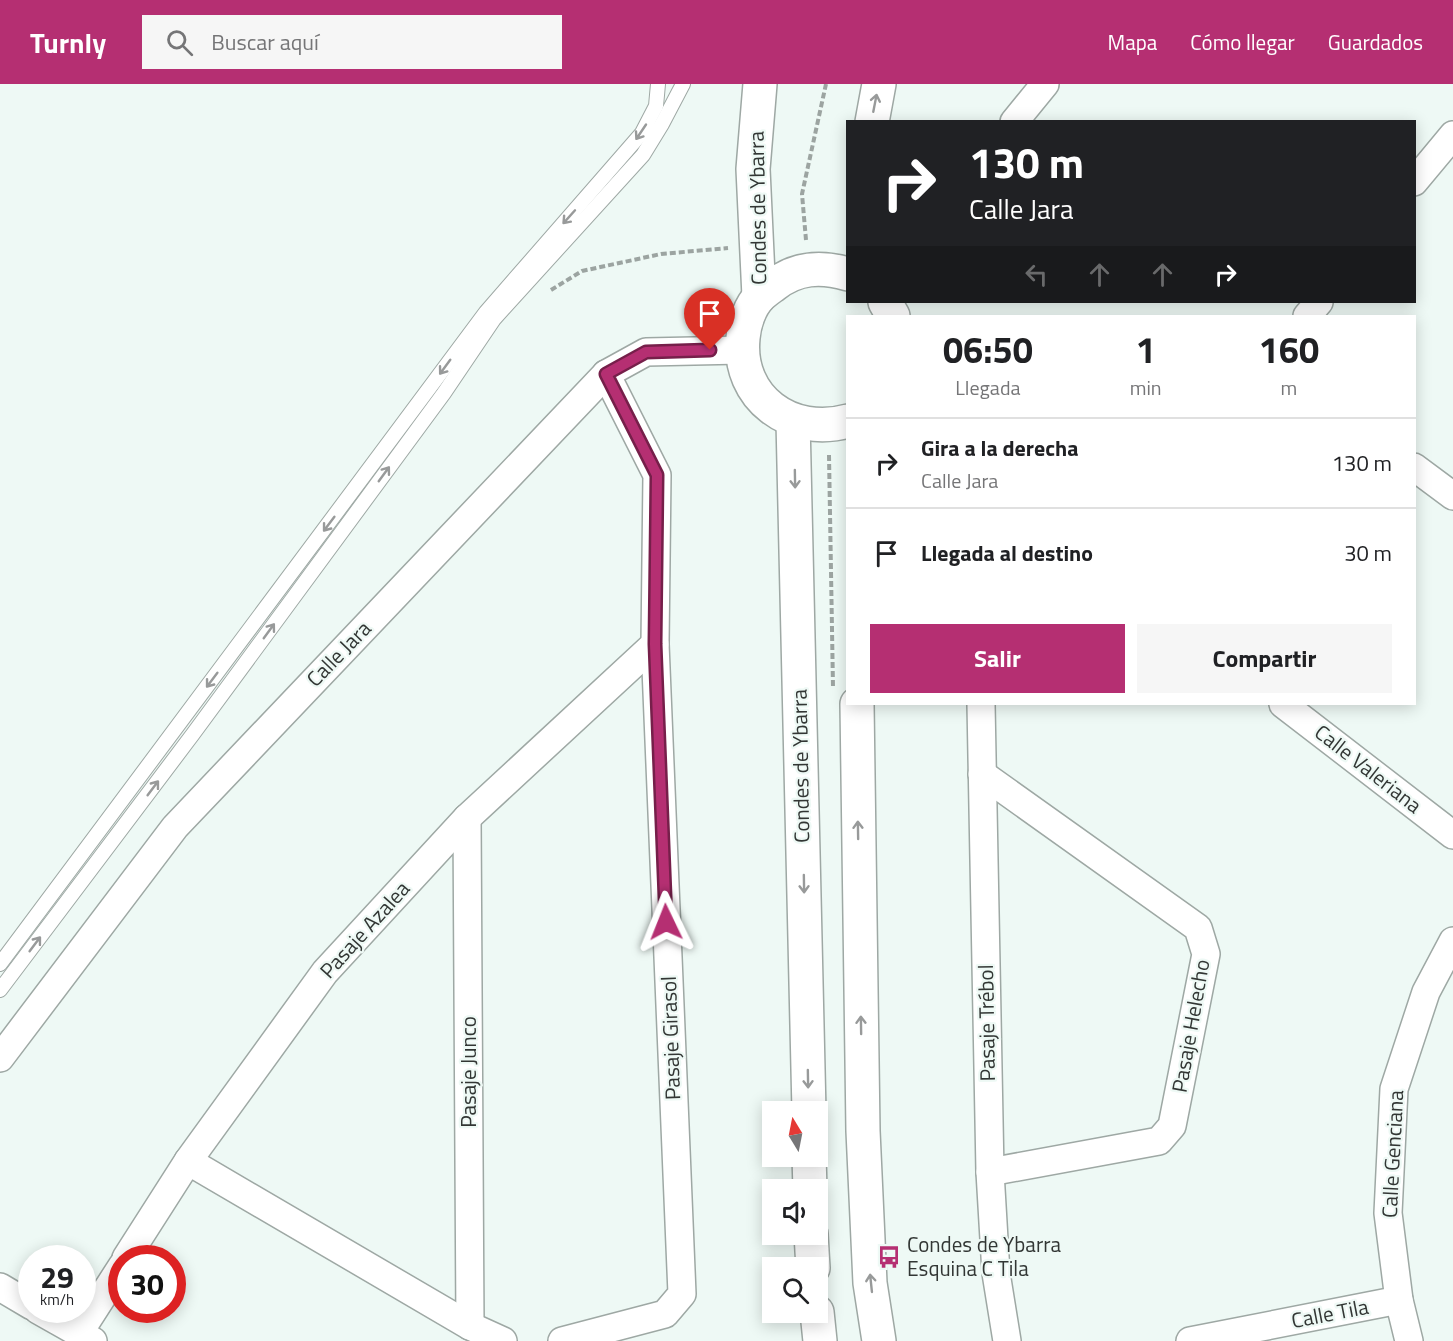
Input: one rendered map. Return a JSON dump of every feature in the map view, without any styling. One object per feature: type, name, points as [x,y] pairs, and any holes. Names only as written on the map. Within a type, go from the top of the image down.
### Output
[{"type":"main road","name":"Condes de Ybarra","points":[[759,297],[753,168],[760,84]]},
{"type":"main road","points":[[872,120],[879,84]]},
{"type":"main road","points":[[846,273],[830,268],[806,270],[783,278],[759,297],[744,328],[742,350],[746,372],[757,393],[773,410],[793,421],[813,425],[833,425],[846,422]]},
{"type":"main road","name":"Condes de Ybarra","points":[[793,421],[809,1101]]},
{"type":"main road","points":[[857,705],[863,1131],[870,1283],[879,1341]]},
{"type":"main road","points":[[818,1323],[820,1341]]},
{"type":"street","points":[[1016,120],[1045,84]]},
{"type":"street","points":[[1416,180],[1453,135]]},
{"type":"street","points":[[1308,315],[1318,303]]},
{"type":"street","name":"Calle Jara","points":[[0,1058],[175,827],[606,374],[646,352],[742,350]]},
{"type":"street","name":"Pasaje Girasol","points":[[562,1341],[665,1314],[682,1294],[655,644],[657,475],[606,374]]},
{"type":"street","points":[[1416,468],[1453,496]]},
{"type":"street","name":"Pasaje Azalea","points":[[134,1245],[188,1161],[324,972],[467,818],[655,644]]},
{"type":"street","name":"Pasaje Trébol","points":[[981,705],[990,1172],[996,1273],[1007,1341]]},
{"type":"street","name":"Calle Valeriana","points":[[1284,705],[1453,835]]},
{"type":"street","name":"Pasaje Helecho","points":[[982,774],[1198,928],[1206,954],[1172,1126],[1159,1141],[990,1172]]},
{"type":"street","name":"Pasaje Junco","points":[[467,818],[470,1326]]},
{"type":"street","name":"Calle Genciana","points":[[1409,1341],[1399,1300],[1388,1213],[1395,1089],[1426,992],[1453,941]]},
{"type":"street","points":[[188,1161],[470,1326],[503,1341]]},
{"type":"street","points":[[0,1287],[18,1298]]},
{"type":"street","points":[[61,1323],[86,1337],[108,1294]]},
{"type":"street","name":"Calle Tila","points":[[1190,1341],[1257,1335],[1399,1300]]},
{"type":"lane","points":[[0,964],[486,312],[642,133],[656,106],[658,84]]},
{"type":"lane","points":[[0,990],[193,734],[423,422],[494,320],[643,155],[683,84]]},
{"type":"path","points":[[546,293],[582,271],[661,254],[806,241],[802,194],[826,84]]},
{"type":"place","name":"Condes de Ybarra Esquina C Tila","points":[[889,1257]]},
{"type":"route","points":[[666,922],[655,644],[657,475],[606,374],[646,352],[710,350]]}]
